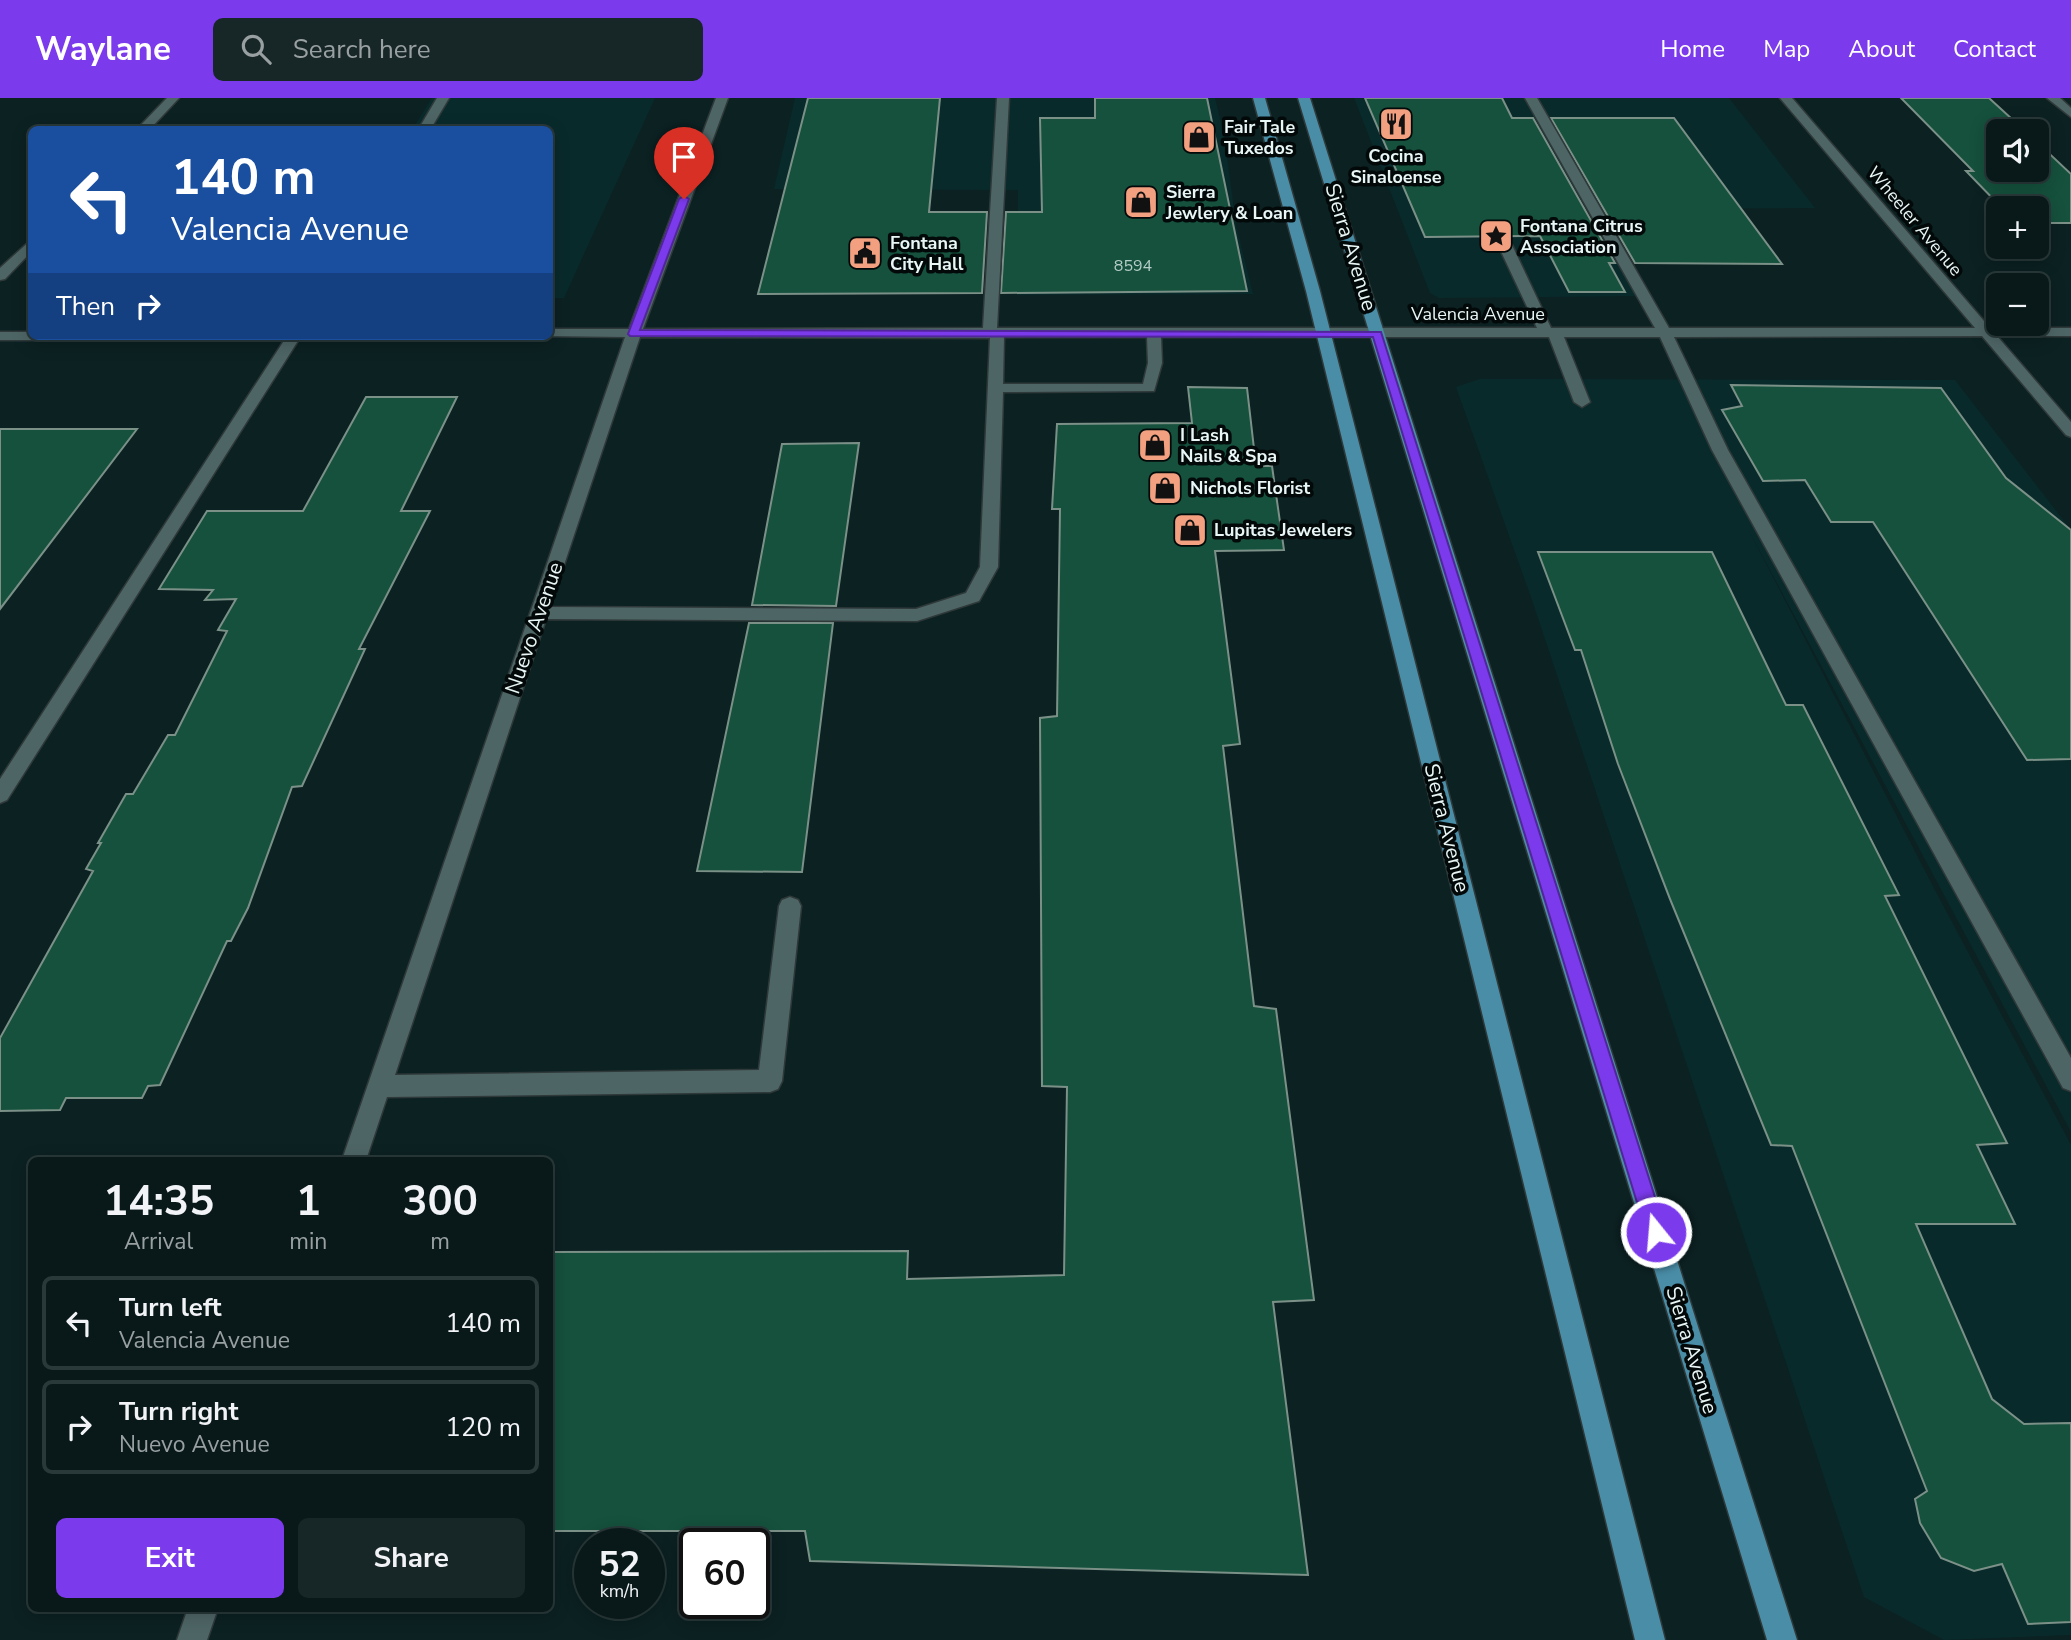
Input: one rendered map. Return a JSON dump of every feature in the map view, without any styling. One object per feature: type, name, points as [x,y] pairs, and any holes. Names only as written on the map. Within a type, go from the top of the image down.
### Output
[{"type":"main road","name":"Sierra Avenue","points":[[1259,98],[1323,334],[1650,1640]]},
{"type":"main road","name":"Sierra Avenue","points":[[1304,98],[1782,1640]]},
{"type":"street","points":[[146,126],[173,98]]},
{"type":"street","points":[[426,126],[443,98]]},
{"type":"street","name":"Nuevo Avenue","points":[[355,1157],[634,334],[722,98]]},
{"type":"street","points":[[539,613],[917,615],[973,597],[989,567],[1003,98]]},
{"type":"street","points":[[1531,98],[1665,333],[1720,450],[2071,1080]]},
{"type":"street","name":"Wheeler Avenue","points":[[1786,98],[2071,432]]},
{"type":"street","points":[[2053,98],[2071,114]]},
{"type":"street","points":[[1505,245],[1583,402]]},
{"type":"street","points":[[0,276],[28,247]]},
{"type":"street","name":"Valencia Avenue","points":[[553,334],[2071,332]]},
{"type":"street","points":[[996,388],[1149,388],[1155,363],[1154,334]]},
{"type":"street","points":[[0,336],[28,336]]},
{"type":"street","points":[[0,795],[291,340]]},
{"type":"street","points":[[379,1086],[770,1081],[790,906]]},
{"type":"street","points":[[192,1640],[202,1612]]},
{"type":"shaded area","points":[[432,98],[655,98],[564,298],[553,298],[553,126],[414,126]]},
{"type":"shaded area","points":[[795,98],[1215,98],[1224,135],[1236,225],[1253,294],[1017,295],[1018,190],[774,189]]},
{"type":"shaded area","points":[[1354,98],[1729,98],[1815,208],[1582,209],[1598,235],[1605,235],[1640,296],[1439,298],[1430,293]]},
{"type":"shaded area","points":[[1480,379],[1955,380],[2071,530],[2071,1132],[1748,529],[1937,894],[2071,1145],[2071,1635],[1944,1640],[1864,1597],[1532,600],[1456,387]]},
{"type":"building","points":[[808,98],[940,98],[929,212],[987,212],[982,293],[758,294]]},
{"type":"building","points":[[1095,98],[1207,98],[1247,291],[1001,293],[1006,212],[1042,212],[1040,118],[1095,118]]},
{"type":"building","points":[[1365,98],[1502,98],[1512,118],[1533,118],[1615,263],[1609,263],[1625,292],[1569,292],[1540,236],[1425,237]]},
{"type":"building","points":[[1901,98],[1989,98],[2012,119],[1986,119],[1986,182],[2049,182],[2049,153],[2071,174],[2071,223],[2049,223],[2049,196],[1990,196],[1966,171],[1973,171]]},
{"type":"building","points":[[1551,118],[1674,118],[1782,264],[1635,263]]},
{"type":"building","points":[[1731,385],[1941,388],[2006,478],[2071,530],[2071,759],[2027,760],[1873,522],[1831,522],[1805,480],[1763,481],[1722,410],[1742,406]]},
{"type":"building","points":[[1188,387],[1247,388],[1256,466],[1272,466],[1284,550],[1215,551],[1240,744],[1223,746],[1254,1006],[1276,1009],[1314,1300],[1273,1302],[1308,1575],[810,1561],[805,1531],[770,1531],[770,1528],[679,1528],[679,1531],[665,1531],[665,1528],[574,1528],[574,1531],[553,1531],[553,1252],[908,1251],[907,1279],[1064,1275],[1067,1087],[1042,1086],[1040,718],[1057,716],[1060,509],[1052,509],[1057,424],[1192,423]]},
{"type":"building","points":[[366,397],[457,397],[401,511],[430,511],[359,649],[365,649],[302,786],[292,787],[248,908],[231,941],[227,941],[160,1085],[148,1086],[142,1098],[66,1098],[60,1110],[0,1111],[0,1038],[93,871],[86,869],[126,794],[133,794],[168,735],[175,735],[227,631],[218,630],[236,599],[205,600],[213,590],[159,589],[207,511],[303,511]]},
{"type":"building","points":[[0,429],[137,429],[0,609]]},
{"type":"building","points":[[859,443],[836,606],[752,605],[782,444]]},
{"type":"building","points":[[1538,552],[1712,552],[1786,705],[1803,705],[1899,895],[1885,896],[2007,1143],[1977,1145],[2015,1224],[1916,1224],[1992,1399],[2024,1424],[2071,1423],[2071,1622],[2028,1624],[2002,1564],[1974,1571],[1941,1558],[1920,1523],[1915,1499],[1927,1491],[1792,1146],[1771,1145],[1618,764],[1581,650],[1575,650]]},
{"type":"building","points":[[749,623],[833,623],[802,872],[697,871]]},
{"type":"place","name":"Cocina Sinaloense","points":[[1396,124]]},
{"type":"place","name":"Fair Tale Tuxedos","points":[[1199,137]]},
{"type":"place","name":"Sierra Jewlery & Loan","points":[[1141,202]]},
{"type":"place","name":"Fontana Citrus Association","points":[[1496,236]]},
{"type":"place","name":"Fontana City Hall","points":[[865,253]]},
{"type":"place","name":"I Lash Nails & Spa","points":[[1155,445]]},
{"type":"place","name":"Nichols Florist","points":[[1165,488]]},
{"type":"place","name":"Lupitas Jewelers","points":[[1190,530]]},
{"type":"route","points":[[684,199],[634,334],[1378,334],[1656,1232]]}]
